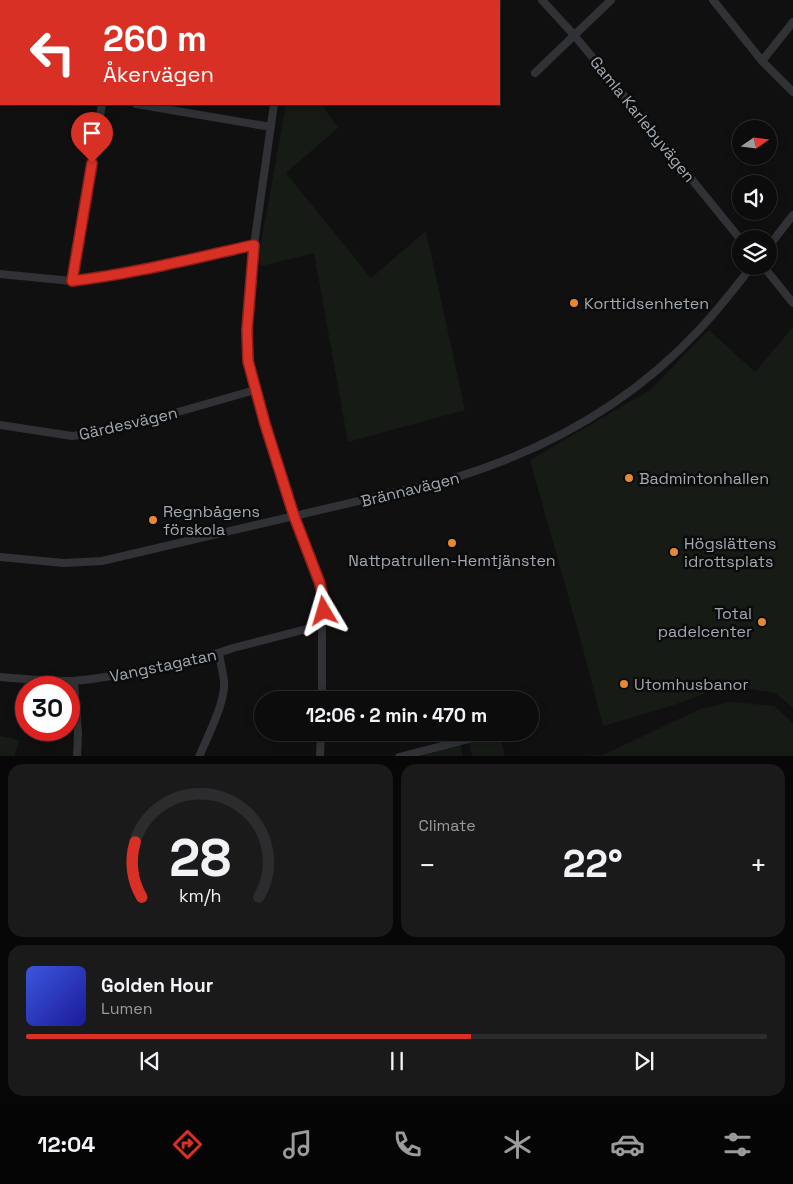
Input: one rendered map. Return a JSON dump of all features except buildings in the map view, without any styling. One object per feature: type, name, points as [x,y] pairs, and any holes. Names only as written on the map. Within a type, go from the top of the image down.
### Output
[{"type":"street","name":"Gamla Karlebyvägen","points":[[542,0],[574,35],[733,230]]},
{"type":"street","points":[[535,73],[611,0]]},
{"type":"street","points":[[713,0],[762,61],[793,92]]},
{"type":"street","points":[[762,61],[793,22]]},
{"type":"street","points":[[72,281],[102,105]]},
{"type":"street","points":[[142,105],[271,127]]},
{"type":"street","points":[[274,105],[254,245],[247,330],[248,361],[255,390],[294,516],[322,592],[324,611],[322,625],[322,691]]},
{"type":"street","points":[[777,236],[793,216]]},
{"type":"street","points":[[0,274],[72,281],[254,245]]},
{"type":"street","name":"Brännavägen","points":[[0,557],[64,563],[102,561],[435,483],[474,472],[529,451],[579,426],[644,381],[681,348],[745,275]]},
{"type":"street","points":[[770,275],[793,302]]},
{"type":"street","name":"Gärdesvägen","points":[[0,424],[72,436],[82,435],[164,416],[255,390]]},
{"type":"street","name":"Vangstagatan","points":[[80,680],[155,669],[322,625]]},
{"type":"street","points":[[199,756],[219,708],[223,692],[224,682],[219,653]]},
{"type":"street","name":"Vangstagatan","points":[[0,677],[15,679]]},
{"type":"street","points":[[77,756],[78,741]]},
{"type":"street","points":[[320,741],[320,756]]},
{"type":"street","points":[[399,756],[460,741]]},
{"type":"shaded area","points":[[286,105],[322,105],[338,128],[286,173],[371,278],[426,231],[465,410],[348,442],[314,253],[261,266],[259,254]]},
{"type":"shaded area","name":"Högslättens idrottsplats","points":[[793,327],[793,708],[775,693],[727,685],[674,705],[603,726],[530,460],[650,390],[709,330],[755,372]]},
{"type":"shaded area","points":[[731,702],[774,706],[793,723],[793,756],[581,756],[603,755],[700,709]]},
{"type":"shaded area","points":[[0,736],[20,741],[14,756],[0,756]]},
{"type":"shaded area","points":[[477,741],[501,741],[505,756],[472,756],[469,743]]},
{"type":"shaded area","points":[[460,744],[463,756],[418,756]]},
{"type":"place","name":"Korttidsenheten","points":[[574,303]]},
{"type":"place","name":"Badmintonhallen","points":[[629,478]]},
{"type":"place","name":"Regnbågens förskola","points":[[153,520]]},
{"type":"place","name":"Nattpatrullen-Hemtjänsten","points":[[452,543]]},
{"type":"place","name":"Högslättens idrottsplats","points":[[674,552]]},
{"type":"place","name":"Total padelcenter","points":[[762,622]]},
{"type":"place","name":"Utomhusbanor","points":[[624,684]]},
{"type":"route","points":[[92,163],[72,281],[166,264],[254,245],[247,330],[248,361],[265,424],[294,516],[319,581],[324,611]]}]
